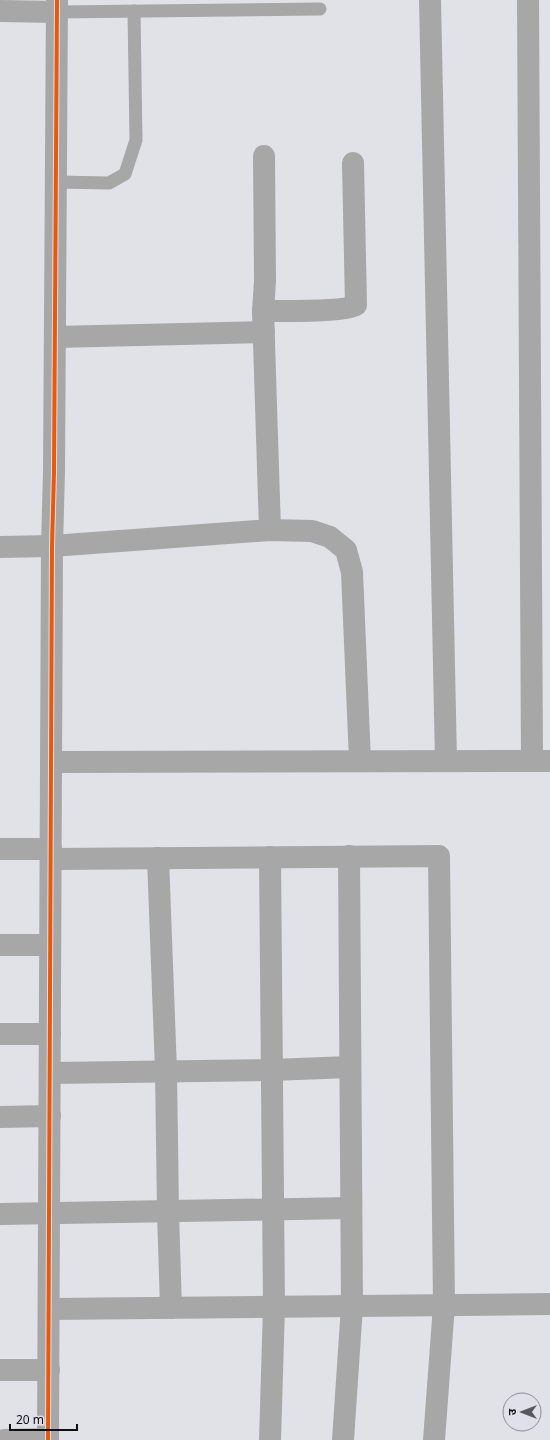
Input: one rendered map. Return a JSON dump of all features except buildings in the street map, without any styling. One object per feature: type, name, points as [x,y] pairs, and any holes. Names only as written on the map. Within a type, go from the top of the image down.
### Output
[{"type":"street","points":[[430,0],[446,761]]},
{"type":"street","points":[[52,762],[541,761],[528,0]]},
{"type":"street","points":[[0,11],[57,6],[54,472],[52,546],[48,1440],[4,1440]]},
{"type":"street","points":[[264,156],[264,322],[270,530]]},
{"type":"street","points":[[55,337],[264,322],[333,309],[351,308],[356,305],[353,163]]},
{"type":"street","points":[[0,547],[52,546],[270,530],[312,531],[330,537],[346,550],[352,572],[360,761]]},
{"type":"street","points":[[0,849],[51,854],[158,858],[439,856],[444,1305],[434,1440]]},
{"type":"street","points":[[343,1440],[352,1306],[348,856]]},
{"type":"street","points":[[270,857],[274,1307],[270,1440]]},
{"type":"street","points":[[158,858],[166,1071],[171,1308]]},
{"type":"street","points":[[0,945],[50,945]]},
{"type":"street","points":[[0,1034],[50,1034]]},
{"type":"street","points":[[50,1073],[272,1070],[350,1067]]},
{"type":"street","points":[[0,1117],[50,1116]]},
{"type":"street","points":[[0,1214],[352,1208]]},
{"type":"street","points":[[49,1309],[550,1304]]},
{"type":"street","points":[[0,1370],[49,1370]]},
{"type":"lane","points":[[57,6],[134,11],[320,9]]},
{"type":"lane","points":[[56,182],[109,183],[125,174],[136,140],[134,11]]},
{"type":"cycle path","points":[[48,1440],[52,546],[54,472],[57,0]]}]
